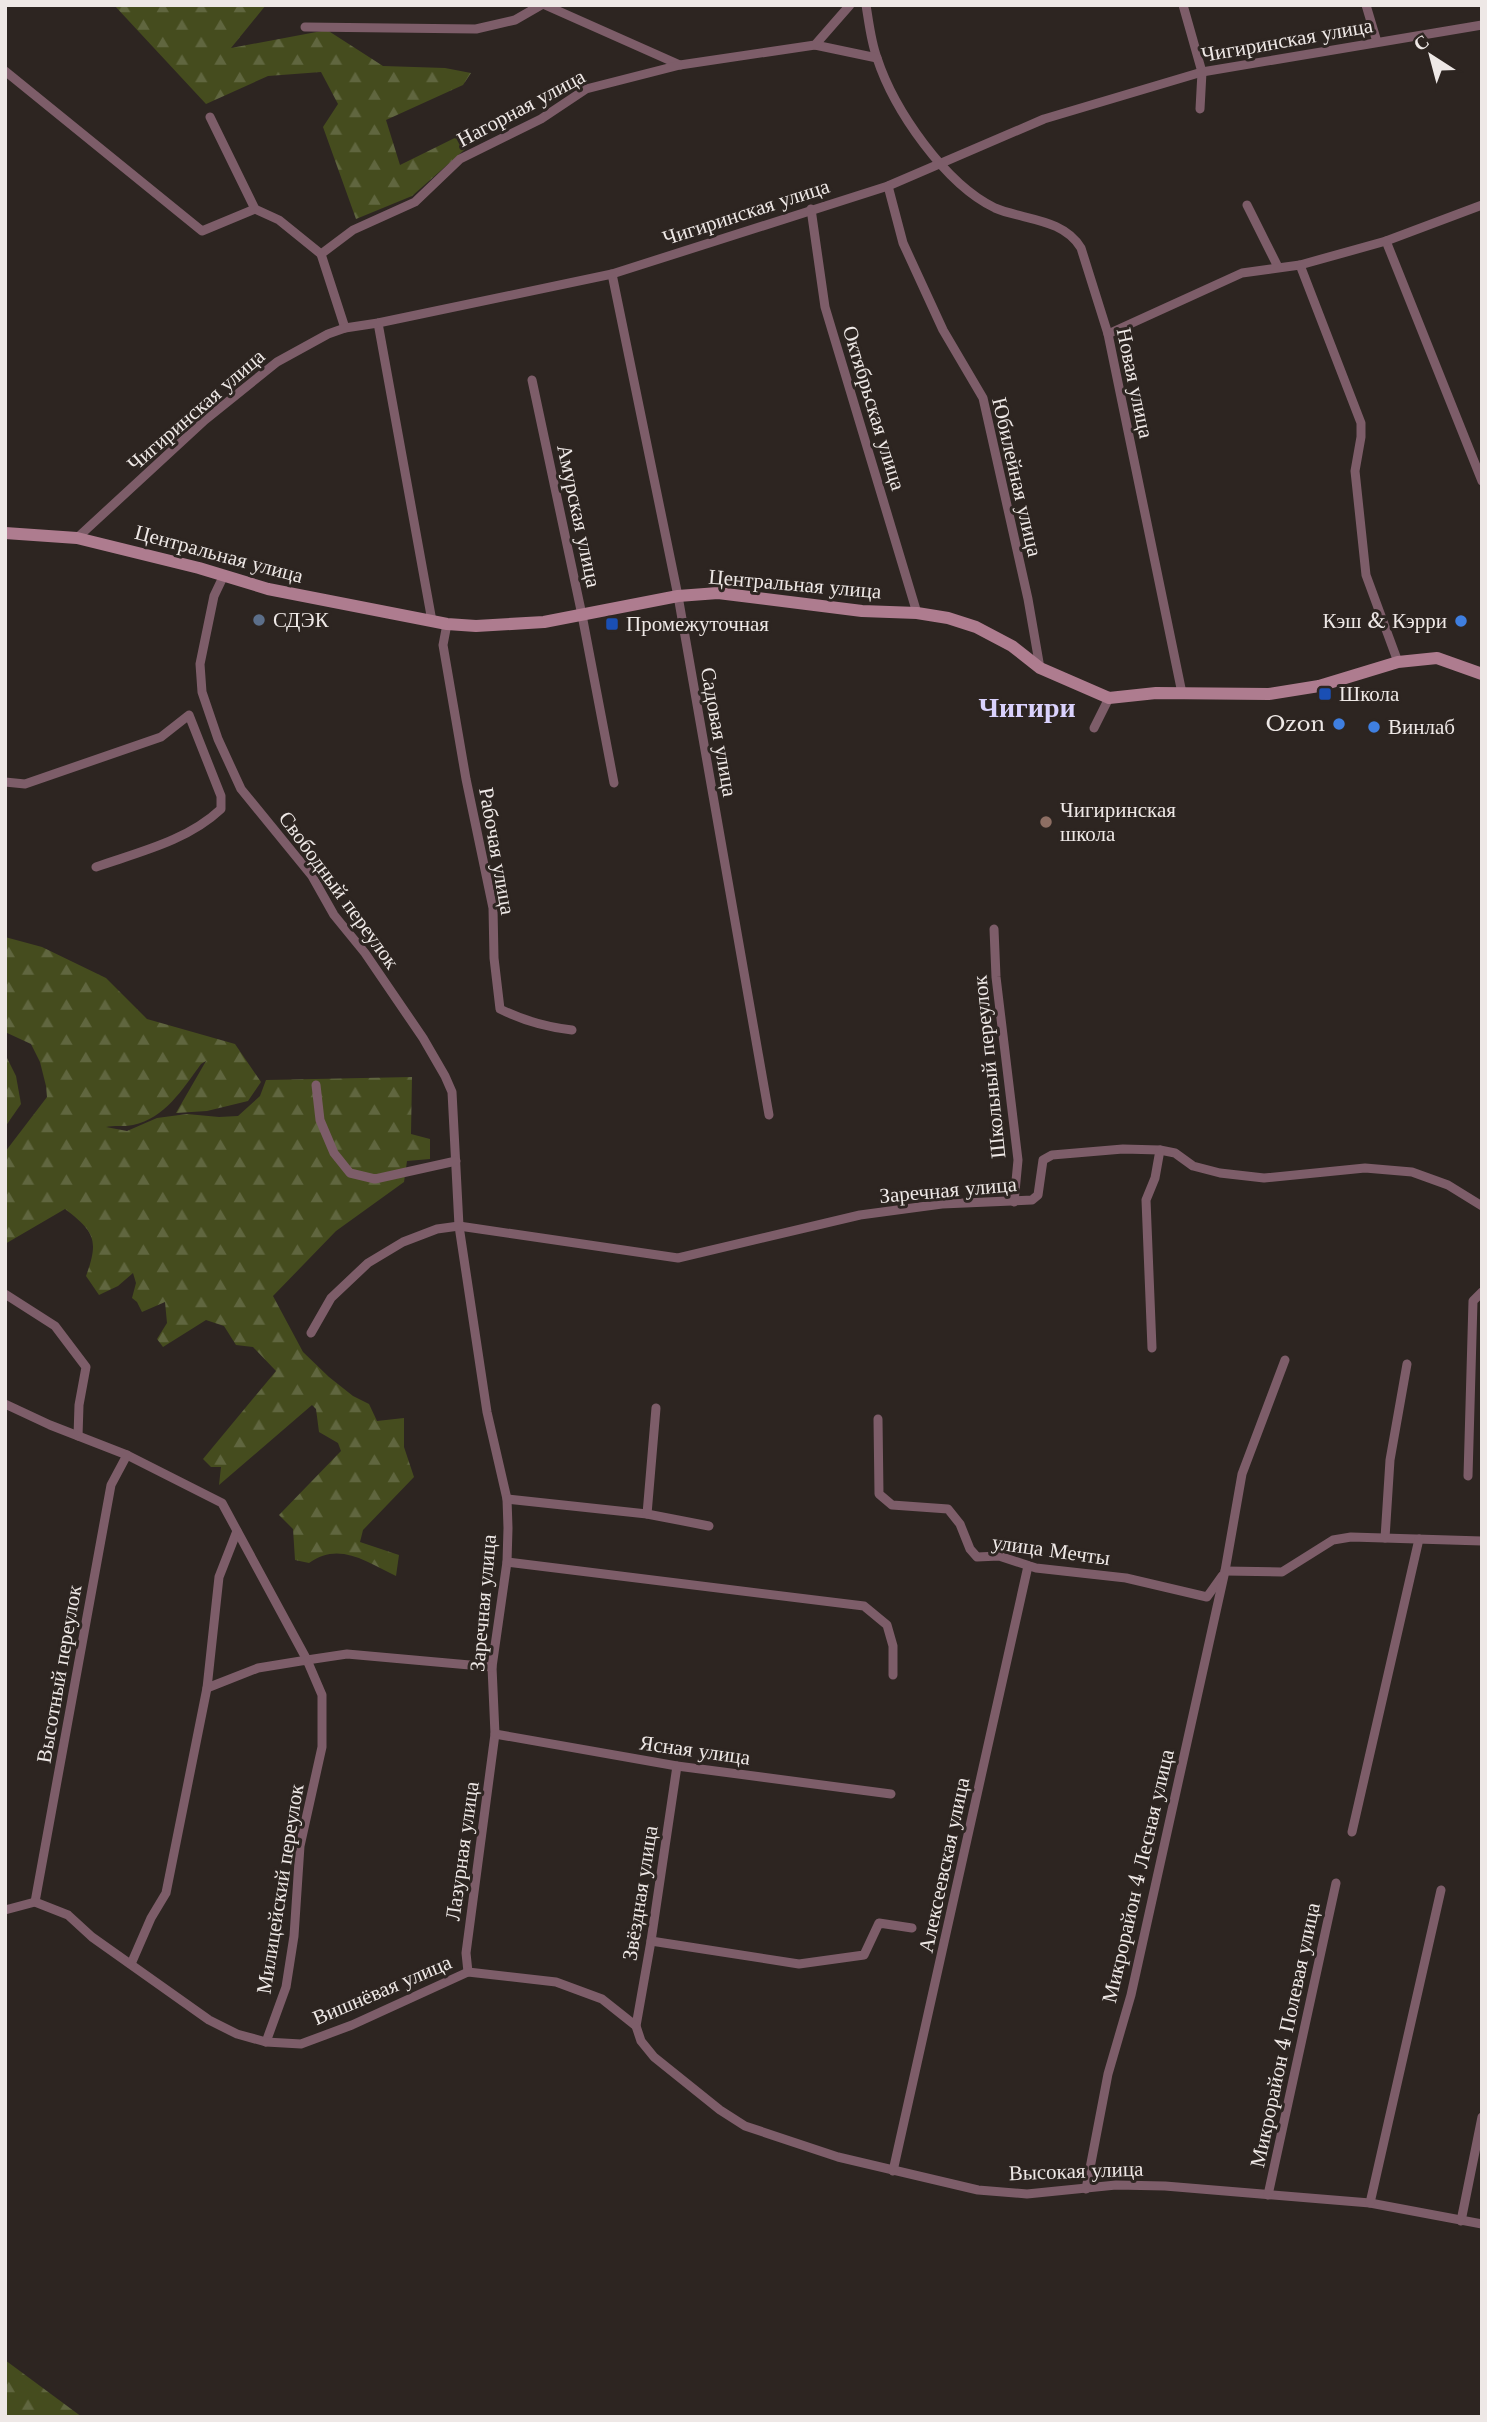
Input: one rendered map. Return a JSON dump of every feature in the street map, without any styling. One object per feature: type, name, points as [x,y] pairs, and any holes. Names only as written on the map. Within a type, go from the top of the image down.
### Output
[{"type":"street","points":[[305,27],[477,29],[516,20],[543,5],[680,65]]},
{"type":"street","points":[[850,5],[816,45],[877,58]]},
{"type":"street","name":"Новая улица","points":[[866,5],[877,58],[900,110],[940,164],[959,184],[993,206],[1057,227],[1078,244],[1108,334],[1182,693]]},
{"type":"street","points":[[1183,5],[1202,72],[1200,109]]},
{"type":"street","points":[[1366,5],[1377,42]]},
{"type":"street","name":"Чигиринская улица","points":[[77,538],[205,420],[277,362],[305,345],[345,328],[612,274],[888,186],[1044,119],[1202,72],[1482,25]]},
{"type":"street","name":"Нагорная улица","points":[[321,254],[353,230],[415,202],[460,159],[541,119],[586,89],[680,65],[816,45]]},
{"type":"street","points":[[5,71],[202,231],[255,209]]},
{"type":"street","points":[[211,117],[255,209],[279,220],[321,254],[345,328]]},
{"type":"street","name":"Юбилейная улица","points":[[888,186],[903,243],[943,330],[983,398],[1028,600],[1040,668]]},
{"type":"street","points":[[1247,205],[1279,267]]},
{"type":"street","points":[[1108,334],[1242,273],[1300,265],[1386,241],[1482,205]]},
{"type":"street","name":"Октябрьская улица","points":[[811,209],[825,307],[918,613]]},
{"type":"street","points":[[1386,241],[1482,481]]},
{"type":"street","points":[[1300,265],[1361,423],[1355,471],[1366,575],[1398,662]]},
{"type":"street","name":"Садовая улица","points":[[612,274],[678,596],[769,1115]]},
{"type":"street","points":[[378,323],[432,621]]},
{"type":"street","name":"Амурская улица","points":[[532,380],[582,615],[614,783]]},
{"type":"street","name":"Центральная улица","points":[[5,533],[77,538],[225,575],[268,589],[447,624],[476,626],[544,622],[678,596],[718,593],[862,611],[918,613],[948,618],[976,627],[1012,646],[1040,668],[1110,698],[1182,693],[1269,694],[1319,686],[1398,662],[1437,658],[1482,674]]},
{"type":"street","name":"Свободный переулок","points":[[225,575],[214,596],[200,664],[202,692],[218,739],[241,789],[312,876],[334,915],[365,953],[423,1038],[445,1076],[452,1092],[459,1226]]},
{"type":"street","name":"Рабочая улица","points":[[447,624],[443,645],[492,908],[500,1009],[543,1027],[572,1030]]},
{"type":"street","points":[[1094,728],[1110,698]]},
{"type":"street","points":[[5,782],[25,784],[161,737],[189,715],[221,796],[221,809],[206,823],[172,841],[96,867]]},
{"type":"street","name":"Школьный переулок","points":[[994,929],[996,977],[1018,1160],[1014,1202]]},
{"type":"street","points":[[316,1085],[320,1120],[334,1153],[351,1173],[374,1179],[456,1161]]},
{"type":"street","name":"Заречная улица","points":[[311,1333],[331,1298],[369,1263],[404,1242],[437,1229],[459,1226],[678,1258],[860,1215],[942,1204],[1032,1200],[1038,1195],[1043,1160],[1052,1155],[1123,1149],[1160,1150],[1175,1153],[1192,1166],[1220,1173],[1265,1178],[1365,1168],[1412,1172],[1448,1185],[1482,1206]]},
{"type":"street","points":[[1152,1348],[1146,1200],[1155,1178],[1160,1150]]},
{"type":"street","name":"Заречная улица","points":[[459,1226],[487,1412],[507,1499],[507,1562],[492,1667],[495,1734]]},
{"type":"street","points":[[1468,1476],[1473,1301],[1482,1292]]},
{"type":"street","points":[[5,1294],[55,1326],[86,1367],[79,1405],[78,1436]]},
{"type":"street","name":"Микрорайон 4 Лесная улица","points":[[1086,2189],[1108,2074],[1131,1995],[1225,1571],[1242,1474],[1285,1360]]},
{"type":"street","points":[[1385,1538],[1390,1460],[1406,1364]]},
{"type":"street","name":"Милицейский переулок","points":[[5,1404],[127,1455],[222,1503],[307,1660],[322,1695],[322,1748],[300,1846],[286,1987],[267,2042]]},
{"type":"street","points":[[647,1514],[656,1408]]},
{"type":"street","name":"улица Мечты","points":[[878,1419],[880,1494],[892,1505],[948,1509],[960,1524],[970,1549],[977,1557],[999,1556],[1028,1566],[1126,1578],[1207,1597],[1225,1571]]},
{"type":"street","name":"Высотный переулок","points":[[35,1902],[111,1485],[127,1455]]},
{"type":"street","points":[[507,1499],[647,1514],[709,1526]]},
{"type":"street","points":[[131,1964],[151,1918],[166,1893],[207,1688],[219,1577],[237,1531]]},
{"type":"street","points":[[1225,1571],[1282,1572],[1333,1540],[1351,1537],[1482,1541]]},
{"type":"street","points":[[1352,1832],[1419,1539]]},
{"type":"street","points":[[507,1562],[864,1606],[887,1625],[893,1646],[893,1675]]},
{"type":"street","name":"Алексеевская улица","points":[[893,2171],[1028,1566]]},
{"type":"street","points":[[207,1688],[258,1668],[347,1654],[492,1667]]},
{"type":"street","name":"Ясная улица","points":[[495,1734],[677,1766],[891,1794]]},
{"type":"street","name":"Лазурная улица","points":[[468,1972],[466,1953],[495,1734]]},
{"type":"street","name":"Звёздная улица","points":[[636,2026],[677,1766]]},
{"type":"street","name":"Микрорайон 4 Полевая улица","points":[[1268,2195],[1336,1883]]},
{"type":"street","points":[[1370,2203],[1441,1891]]},
{"type":"street","points":[[5,1910],[35,1902]]},
{"type":"street","name":"Вишнёвая улица","points":[[35,1902],[68,1916],[92,1937],[209,2020],[236,2034],[267,2042],[301,2043],[352,2025],[468,1972],[556,1982],[602,1999],[636,2026]]},
{"type":"street","points":[[651,1941],[799,1964],[864,1955],[879,1923],[912,1928]]},
{"type":"street","name":"Высокая улица","points":[[636,2026],[641,2041],[654,2057],[720,2110],[745,2126],[838,2157],[893,2171],[978,2190],[1027,2194],[1116,2185],[1165,2186],[1370,2203],[1482,2224]]},
{"type":"street","points":[[1461,2221],[1482,2117]]},
{"type":"green space","points":[[114,5],[266,5],[231,48],[327,30],[383,66],[445,68],[471,73],[463,85],[386,120],[400,165],[483,124],[481,135],[412,196],[356,219],[323,127],[338,104],[321,72],[268,76],[206,104]]},
{"type":"green space","points":[[5,937],[42,947],[106,978],[147,1019],[235,1044],[261,1082],[248,1101],[207,1111],[176,1113],[206,1061],[172,1102],[154,1116],[133,1125],[106,1127],[127,1131],[157,1118],[187,1114],[238,1116],[260,1096],[266,1080],[412,1077],[411,1134],[430,1139],[430,1159],[407,1161],[404,1182],[336,1231],[273,1296],[303,1352],[329,1377],[353,1396],[369,1404],[377,1421],[404,1418],[404,1447],[414,1477],[363,1530],[360,1542],[399,1555],[396,1576],[364,1560],[342,1554],[320,1557],[309,1563],[295,1560],[293,1529],[279,1515],[341,1451],[338,1443],[319,1432],[316,1409],[312,1405],[219,1485],[221,1467],[211,1467],[203,1459],[276,1371],[253,1347],[236,1345],[224,1326],[206,1320],[163,1347],[157,1339],[167,1323],[165,1302],[142,1312],[132,1298],[136,1283],[133,1273],[118,1286],[99,1295],[86,1276],[92,1254],[92,1238],[83,1224],[65,1209],[5,1244],[5,1152],[47,1097],[40,1062],[31,1044],[5,1032]]},
{"type":"green space","points":[[5,1054],[16,1076],[21,1104],[5,1127]]},
{"type":"green space","points":[[5,2360],[82,2417],[5,2417]]},
{"type":"place","name":"СДЭК","points":[[259,620]]},
{"type":"place","name":"Кэш & Кэрри","points":[[1461,621]]},
{"type":"place","name":"Промежуточная","points":[[612,624]]},
{"type":"place","name":"Школа","points":[[1325,694]]},
{"type":"place","name":"Ozon","points":[[1339,724]]},
{"type":"place","name":"Винлаб","points":[[1374,727]]},
{"type":"place","name":"Чигиринская школа","points":[[1046,822]]},
{"type":"district","name":"Чигири","points":[[1027,707]]}]
